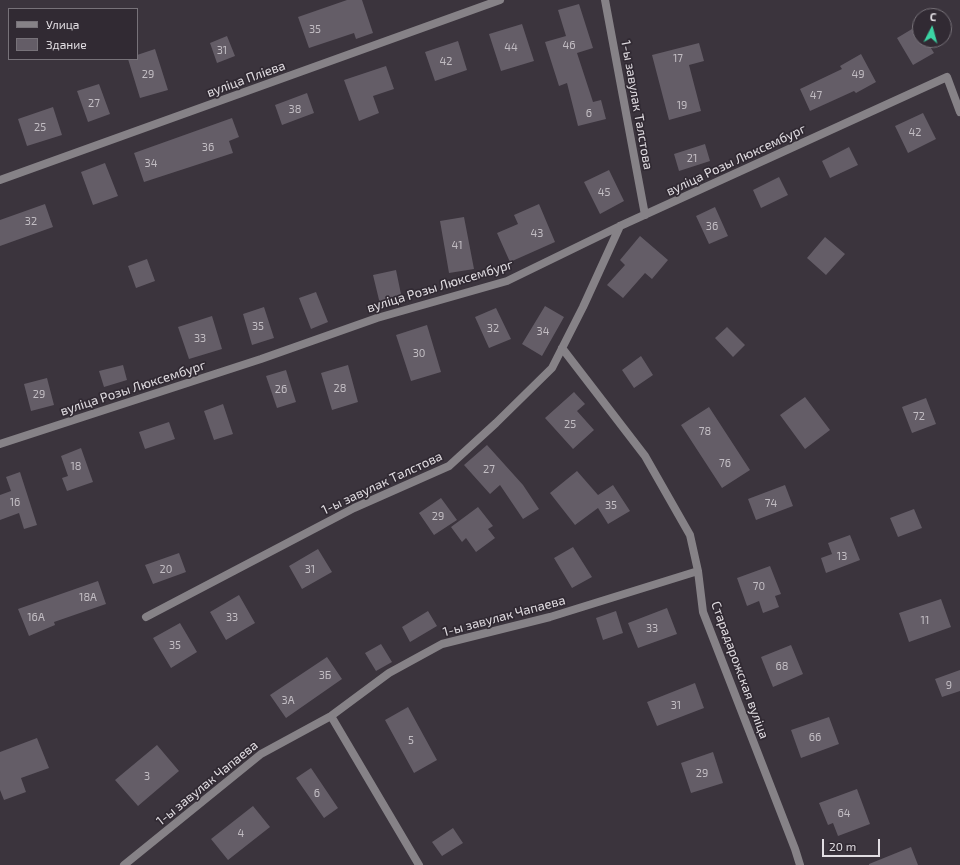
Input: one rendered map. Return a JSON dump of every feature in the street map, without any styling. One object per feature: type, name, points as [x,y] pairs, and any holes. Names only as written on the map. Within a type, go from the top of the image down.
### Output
[{"type":"street","name":"вуліца Пліева","points":[[0,180],[500,0]]},
{"type":"street","name":"1-ы завулак Талстова","points":[[605,0],[645,215]]},
{"type":"street","name":"вуліца Розы Люксембург","points":[[0,444],[261,359],[377,318],[507,281],[620,226],[948,78],[960,112]]},
{"type":"street","name":"1-ы завулак Талстова","points":[[146,617],[354,508],[449,466],[496,423],[552,368],[596,280],[620,226]]},
{"type":"street","name":"Старадарожская вуліца","points":[[562,348],[644,456],[690,535],[698,571],[703,612],[793,842],[800,865]]},
{"type":"street","name":"1-ы завулак Чапаева","points":[[124,865],[261,754],[331,716],[389,673],[442,644],[550,617],[698,571]]},
{"type":"street","points":[[331,716],[419,865]]},
{"type":"building","points":[[347,0],[362,0],[373,33],[356,39],[354,33],[309,48],[298,17]]},
{"type":"building","points":[[579,4],[593,48],[577,53],[593,102],[601,100],[606,119],[578,126],[567,83],[559,86],[545,42],[566,36],[558,10]]},
{"type":"building","points":[[522,24],[534,61],[501,71],[489,34]]},
{"type":"building","points":[[912,29],[912,48],[931,48],[934,53],[913,65],[897,38]]},
{"type":"building","points":[[227,36],[235,56],[217,63],[210,43]]},
{"type":"building","points":[[458,41],[467,70],[435,81],[425,52]]},
{"type":"building","points":[[699,43],[704,61],[689,65],[701,111],[669,120],[652,55]]},
{"type":"building","points":[[155,49],[168,90],[140,98],[128,60],[138,60],[138,55]]},
{"type":"building","points":[[861,54],[876,82],[856,93],[854,91],[810,111],[800,89],[842,69],[840,66]]},
{"type":"building","points":[[386,66],[394,89],[373,96],[379,113],[359,121],[344,80]]},
{"type":"building","points":[[99,84],[110,114],[88,122],[77,91]]},
{"type":"building","points":[[307,93],[314,113],[282,125],[275,105]]},
{"type":"building","points":[[53,107],[62,135],[27,146],[18,119]]},
{"type":"building","points":[[923,113],[936,139],[908,153],[895,126]]},
{"type":"building","points":[[232,118],[239,137],[229,141],[233,153],[144,182],[134,153]]},
{"type":"building","points":[[705,144],[710,161],[679,171],[674,154]]},
{"type":"building","points":[[849,147],[858,165],[830,178],[822,161]]},
{"type":"building","points":[[105,163],[118,196],[93,205],[81,172]]},
{"type":"building","points":[[609,170],[624,201],[600,214],[584,182]]},
{"type":"building","points":[[779,177],[788,195],[761,208],[753,190]]},
{"type":"building","points":[[45,204],[53,227],[0,246],[0,220]]},
{"type":"building","points":[[539,204],[555,242],[510,262],[497,233],[518,224],[514,215]]},
{"type":"building","points":[[715,207],[728,236],[709,244],[696,216]]},
{"type":"building","points":[[464,217],[474,269],[449,273],[440,221]]},
{"type":"building","points":[[640,236],[668,260],[652,279],[645,273],[623,298],[607,285],[625,265],[620,260]]},
{"type":"building","points":[[825,237],[845,254],[826,275],[807,258]]},
{"type":"building","points":[[147,259],[155,281],[136,288],[128,266]]},
{"type":"building","points":[[396,270],[402,299],[380,304],[373,275]]},
{"type":"building","points":[[316,292],[328,322],[311,329],[299,298]]},
{"type":"building","points":[[545,306],[564,317],[542,356],[522,344]]},
{"type":"building","points":[[264,307],[274,338],[252,345],[243,314]]},
{"type":"building","points":[[496,308],[511,339],[489,348],[475,317]]},
{"type":"building","points":[[212,316],[222,349],[189,359],[178,327]]},
{"type":"building","points":[[427,325],[441,372],[411,381],[396,335]]},
{"type":"building","points":[[727,327],[745,345],[733,357],[715,338]]},
{"type":"building","points":[[641,356],[653,375],[634,388],[622,370]]},
{"type":"building","points":[[123,365],[127,380],[104,387],[99,371]]},
{"type":"building","points":[[348,365],[358,402],[332,410],[321,373]]},
{"type":"building","points":[[286,370],[296,402],[277,408],[266,376]]},
{"type":"building","points":[[47,378],[54,405],[31,411],[24,384]]},
{"type":"building","points":[[574,392],[585,404],[577,411],[594,430],[573,449],[545,418]]},
{"type":"building","points":[[805,397],[830,430],[805,449],[780,415]]},
{"type":"building","points":[[926,398],[936,424],[912,433],[902,407]]},
{"type":"building","points":[[223,404],[233,434],[214,440],[204,411]]},
{"type":"building","points":[[709,407],[750,470],[722,488],[681,425]]},
{"type":"building","points":[[169,422],[175,439],[145,449],[139,432]]},
{"type":"building","points":[[487,445],[523,485],[539,509],[523,519],[500,485],[490,494],[464,465]]},
{"type":"building","points":[[81,448],[93,482],[67,491],[62,478],[68,476],[61,456]]},
{"type":"building","points":[[577,471],[598,495],[613,485],[630,511],[608,524],[598,508],[575,525],[550,493]]},
{"type":"building","points":[[20,472],[37,525],[24,529],[19,513],[0,520],[0,495],[11,491],[6,477]]},
{"type":"building","points":[[785,485],[793,506],[756,520],[748,499]]},
{"type":"building","points":[[441,498],[457,520],[434,535],[419,513]]},
{"type":"building","points":[[478,507],[493,526],[488,529],[495,538],[476,552],[466,538],[462,542],[451,527]]},
{"type":"building","points":[[914,509],[922,528],[898,537],[890,518]]},
{"type":"building","points":[[850,535],[860,560],[826,573],[821,558],[832,554],[828,543]]},
{"type":"building","points":[[573,547],[592,577],[572,588],[554,558]]},
{"type":"building","points":[[318,549],[332,572],[302,589],[289,566]]},
{"type":"building","points":[[179,553],[186,572],[153,584],[145,565]]},
{"type":"building","points":[[770,566],[781,594],[775,596],[779,607],[763,613],[759,601],[747,606],[737,578]]},
{"type":"building","points":[[98,581],[106,604],[54,622],[55,625],[29,636],[18,609]]},
{"type":"building","points":[[239,595],[255,623],[226,640],[210,612]]},
{"type":"building","points":[[941,599],[951,627],[909,642],[899,613]]},
{"type":"building","points":[[667,608],[677,634],[638,648],[628,623]]},
{"type":"building","points":[[428,611],[437,626],[410,642],[402,627]]},
{"type":"building","points":[[616,611],[623,633],[603,640],[596,618]]},
{"type":"building","points":[[180,623],[197,652],[171,668],[153,638]]},
{"type":"building","points":[[381,644],[392,662],[376,671],[365,653]]},
{"type":"building","points":[[791,645],[803,674],[773,687],[761,657]]},
{"type":"building","points":[[327,657],[342,679],[286,718],[270,695]]},
{"type":"building","points":[[960,670],[960,691],[942,697],[935,679]]},
{"type":"building","points":[[695,683],[704,708],[657,726],[647,702]]},
{"type":"building","points":[[408,707],[437,760],[414,773],[385,720]]},
{"type":"building","points":[[829,717],[839,744],[801,758],[791,730]]},
{"type":"building","points":[[37,738],[49,768],[21,778],[26,792],[4,800],[0,790],[0,752]]},
{"type":"building","points":[[157,745],[179,771],[138,806],[115,780]]},
{"type":"building","points":[[713,752],[723,783],[691,793],[681,763]]},
{"type":"building","points":[[311,768],[338,808],[324,818],[296,778]]},
{"type":"building","points":[[857,789],[870,824],[838,836],[833,823],[828,825],[819,803]]},
{"type":"building","points":[[253,806],[270,827],[228,860],[211,839]]},
{"type":"building","points":[[453,828],[463,843],[442,856],[432,842]]},
{"type":"building","points":[[911,847],[918,865],[869,865],[869,864]]}]
